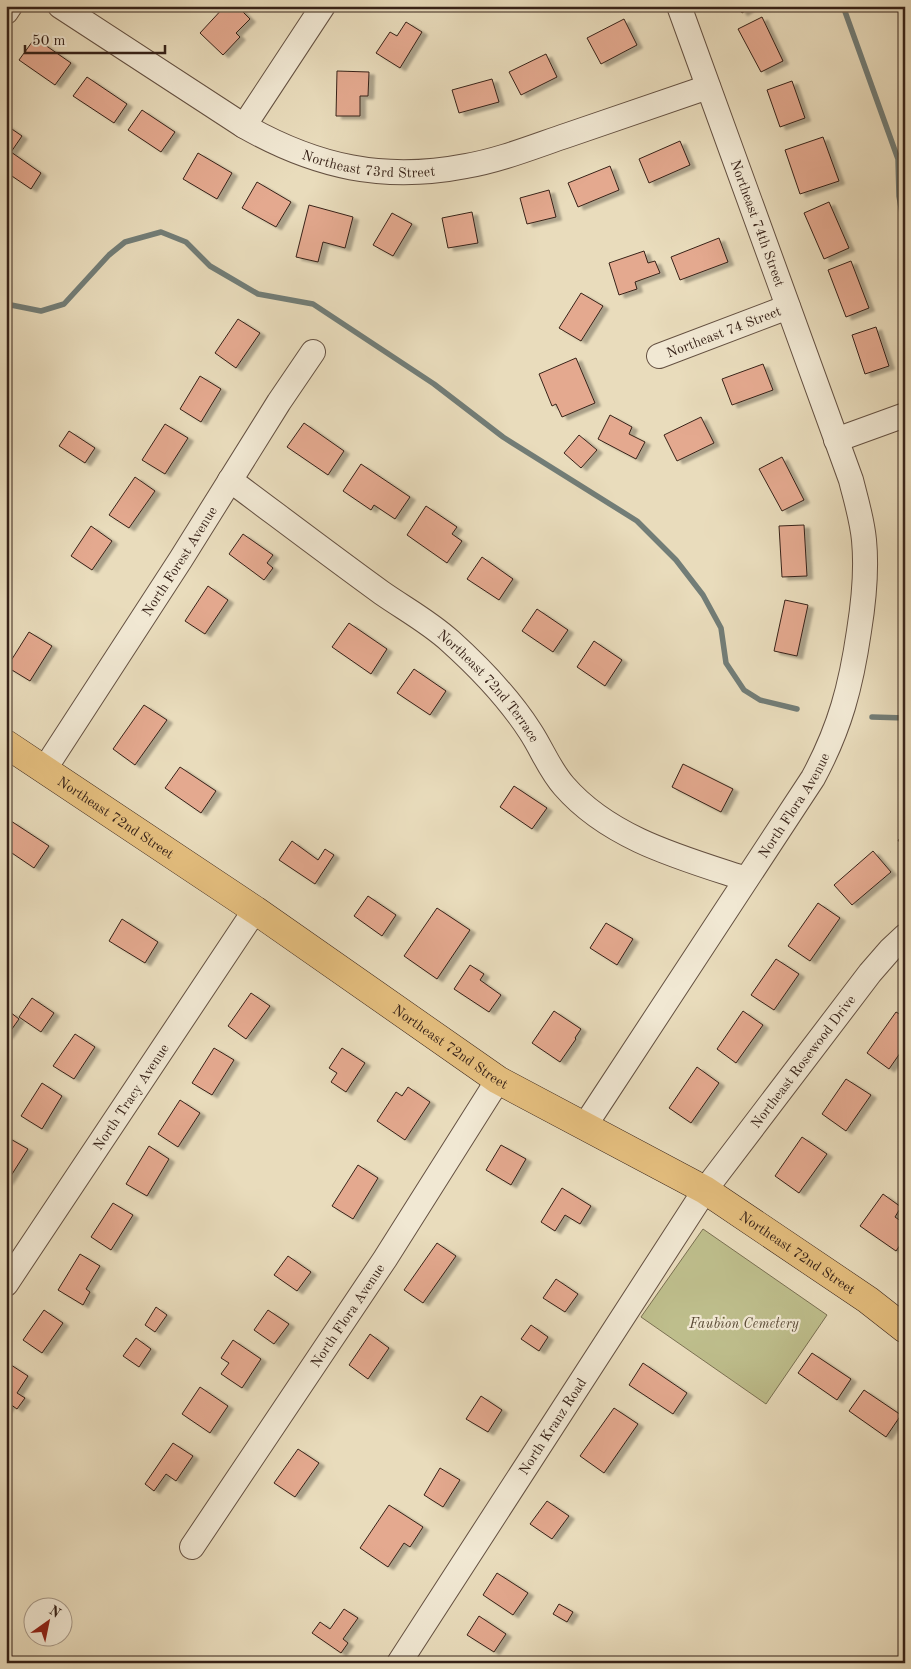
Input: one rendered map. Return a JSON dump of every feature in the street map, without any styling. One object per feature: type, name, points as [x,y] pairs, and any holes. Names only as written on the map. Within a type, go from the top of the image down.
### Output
[{"type":"main road","name":"Northeast 72nd Street","points":[[6,744],[255,910],[498,1080],[705,1190],[868,1300],[905,1329]]},
{"type":"street","points":[[6,12],[10,6]]},
{"type":"street","name":"Northeast 73rd Street","points":[[60,6],[244,126],[297,153],[356,169],[386,172],[429,172],[467,166],[505,156],[708,87]]},
{"type":"street","points":[[244,126],[323,6]]},
{"type":"street","name":"Northeast 74th Street","points":[[679,6],[836,440]]},
{"type":"street","name":"Northeast 74 Street","points":[[658,356],[788,307]]},
{"type":"street","name":"North Forest Avenue","points":[[44,770],[279,402],[313,352]]},
{"type":"street","points":[[836,440],[905,415]]},
{"type":"street","name":"North Flora Avenue","points":[[584,1127],[813,778],[842,713],[854,667],[864,597],[866,567],[859,509],[851,480],[836,440]]},
{"type":"street","name":"Northeast 72nd Terrace","points":[[230,480],[449,640],[483,672],[514,708],[532,733],[549,766],[579,802],[602,819],[636,839],[673,855],[746,879]]},
{"type":"street","name":"North Tracy Avenue","points":[[6,1284],[255,910]]},
{"type":"street","name":"Northeast Rosewood Drive","points":[[705,1190],[870,973],[905,936]]},
{"type":"street","name":"North Flora Avenue","points":[[192,1547],[385,1259],[498,1080]]},
{"type":"street","name":"North Kranz Road","points":[[399,1663],[705,1190]]},
{"type":"green space","name":"Faubion Cemetery","points":[[703,1229],[827,1315],[766,1404],[641,1317]]},
{"type":"building","points":[[225,6],[237,6],[250,19],[236,33],[240,37],[223,55],[200,33]]},
{"type":"building","points":[[738,6],[752,6],[742,13]]},
{"type":"building","points":[[762,17],[783,61],[761,72],[738,29]]},
{"type":"building","points":[[624,19],[637,45],[601,64],[587,38]]},
{"type":"building","points":[[406,22],[422,32],[400,68],[376,53],[390,32],[397,36]]},
{"type":"building","points":[[35,38],[71,63],[55,85],[19,60]]},
{"type":"building","points":[[546,54],[557,77],[521,95],[509,72]]},
{"type":"building","points":[[337,71],[369,72],[368,96],[360,96],[360,116],[336,116]]},
{"type":"building","points":[[87,77],[127,104],[114,123],[73,96]]},
{"type":"building","points":[[492,79],[499,102],[459,113],[452,90]]},
{"type":"building","points":[[792,81],[805,118],[780,127],[767,90]]},
{"type":"building","points":[[142,110],[175,132],[161,152],[128,130]]},
{"type":"building","points":[[6,125],[22,136],[11,152],[41,173],[31,189],[6,172]]},
{"type":"building","points":[[823,137],[839,181],[800,194],[785,150]]},
{"type":"building","points":[[680,141],[690,165],[649,183],[639,159]]},
{"type":"building","points":[[198,153],[232,173],[217,199],[183,179]]},
{"type":"building","points":[[610,166],[619,190],[578,207],[568,183]]},
{"type":"building","points":[[257,182],[291,202],[276,227],[242,208]]},
{"type":"building","points":[[549,190],[556,217],[527,224],[520,198]]},
{"type":"building","points":[[829,202],[849,248],[824,259],[804,213]]},
{"type":"building","points":[[309,205],[353,217],[345,248],[323,242],[318,262],[296,257]]},
{"type":"building","points":[[472,212],[478,243],[448,248],[442,218]]},
{"type":"building","points":[[392,213],[412,224],[393,256],[373,245]]},
{"type":"building","points":[[719,238],[728,262],[680,280],[671,257]]},
{"type":"building","points":[[644,251],[648,263],[655,261],[660,273],[635,282],[637,289],[619,295],[609,263]]},
{"type":"building","points":[[851,261],[869,308],[846,317],[828,270]]},
{"type":"building","points":[[581,293],[603,306],[581,341],[559,328]]},
{"type":"building","points":[[238,319],[260,333],[236,368],[215,353]]},
{"type":"building","points":[[876,327],[889,366],[865,374],[852,335]]},
{"type":"building","points":[[576,358],[595,403],[562,417],[556,404],[552,406],[539,374]]},
{"type":"building","points":[[763,364],[773,390],[732,405],[722,379]]},
{"type":"building","points":[[200,376],[221,389],[201,422],[180,409]]},
{"type":"building","points":[[610,415],[632,427],[629,434],[645,442],[636,459],[598,439]]},
{"type":"building","points":[[701,417],[714,443],[677,461],[664,435]]},
{"type":"building","points":[[304,423],[344,451],[328,475],[287,447]]},
{"type":"building","points":[[165,424],[188,438],[165,474],[142,460]]},
{"type":"building","points":[[69,431],[95,448],[85,463],[59,446]]},
{"type":"building","points":[[579,435],[597,450],[581,468],[564,453]]},
{"type":"building","points":[[782,457],[804,500],[782,511],[759,469]]},
{"type":"building","points":[[361,464],[410,497],[395,519],[374,505],[371,510],[343,491]]},
{"type":"building","points":[[135,477],[155,491],[129,528],[109,515]]},
{"type":"building","points":[[426,506],[457,527],[452,534],[462,541],[447,563],[407,535]]},
{"type":"building","points":[[804,525],[807,576],[782,577],[779,526]]},
{"type":"building","points":[[91,526],[112,541],[92,570],[71,556]]},
{"type":"building","points":[[243,534],[273,555],[267,563],[273,568],[264,580],[229,554]]},
{"type":"building","points":[[482,557],[513,579],[499,600],[467,579]]},
{"type":"building","points":[[208,586],[228,600],[205,634],[185,621]]},
{"type":"building","points":[[785,600],[808,605],[797,656],[774,651]]},
{"type":"building","points":[[537,609],[568,630],[553,652],[522,631]]},
{"type":"building","points":[[349,623],[387,649],[371,674],[332,647]]},
{"type":"building","points":[[29,632],[52,646],[30,681],[7,667]]},
{"type":"building","points":[[594,641],[622,660],[605,686],[577,667]]},
{"type":"building","points":[[414,669],[446,691],[430,715],[397,693]]},
{"type":"building","points":[[144,705],[167,720],[135,765],[113,749]]},
{"type":"building","points":[[683,764],[733,789],[721,812],[672,787]]},
{"type":"building","points":[[180,767],[216,791],[201,813],[165,788]]},
{"type":"building","points":[[514,786],[547,808],[532,829],[500,807]]},
{"type":"building","points":[[11,821],[49,846],[34,868],[6,849],[6,828]]},
{"type":"building","points":[[905,836],[905,850],[898,840]]},
{"type":"building","points":[[292,841],[318,860],[325,849],[334,855],[315,884],[279,860]]},
{"type":"building","points":[[873,851],[891,872],[852,905],[834,885]]},
{"type":"building","points":[[368,896],[396,915],[382,936],[354,916]]},
{"type":"building","points":[[818,903],[840,918],[810,961],[788,946]]},
{"type":"building","points":[[437,908],[470,930],[437,979],[404,956]]},
{"type":"building","points":[[122,919],[158,942],[145,963],[109,941]]},
{"type":"building","points":[[606,923],[633,939],[617,965],[590,948]]},
{"type":"building","points":[[776,959],[799,974],[774,1010],[751,995]]},
{"type":"building","points":[[470,965],[484,974],[480,980],[501,995],[489,1012],[454,989]]},
{"type":"building","points":[[251,993],[270,1006],[246,1039],[228,1026]]},
{"type":"building","points":[[32,998],[54,1013],[41,1032],[19,1017]]},
{"type":"building","points":[[554,1011],[581,1029],[560,1062],[532,1043]]},
{"type":"building","points":[[743,1011],[763,1025],[736,1063],[717,1049]]},
{"type":"building","points":[[10,1012],[19,1019],[7,1036],[6,1018]]},
{"type":"building","points":[[896,1012],[905,1017],[905,1046],[889,1069],[867,1053]]},
{"type":"building","points":[[75,1034],[95,1047],[74,1079],[53,1066]]},
{"type":"building","points":[[214,1048],[234,1060],[212,1095],[192,1083]]},
{"type":"building","points":[[342,1048],[365,1063],[346,1092],[331,1082],[337,1073],[329,1068]]},
{"type":"building","points":[[697,1067],[719,1083],[691,1123],[669,1108]]},
{"type":"building","points":[[846,1079],[871,1095],[846,1131],[822,1114]]},
{"type":"building","points":[[42,1083],[62,1096],[42,1129],[21,1116]]},
{"type":"building","points":[[408,1087],[430,1102],[405,1140],[377,1121],[396,1092],[402,1096]]},
{"type":"building","points":[[180,1100],[200,1113],[178,1147],[158,1134]]},
{"type":"building","points":[[802,1137],[827,1154],[799,1193],[775,1176]]},
{"type":"building","points":[[6,1138],[28,1149],[7,1182]]},
{"type":"building","points":[[501,1145],[526,1159],[511,1185],[486,1170]]},
{"type":"building","points":[[149,1146],[169,1159],[147,1196],[126,1184]]},
{"type":"building","points":[[358,1165],[378,1178],[353,1219],[332,1206]]},
{"type":"building","points":[[562,1188],[591,1206],[580,1224],[565,1215],[555,1231],[541,1222]]},
{"type":"building","points":[[883,1194],[901,1207],[895,1217],[905,1224],[905,1238],[896,1251],[860,1226]]},
{"type":"building","points":[[113,1203],[133,1215],[111,1250],[91,1237]]},
{"type":"building","points":[[437,1243],[456,1256],[423,1303],[404,1290]]},
{"type":"building","points":[[80,1254],[100,1266],[86,1289],[90,1292],[83,1305],[58,1290]]},
{"type":"building","points":[[288,1256],[311,1272],[297,1291],[274,1275]]},
{"type":"building","points":[[556,1279],[578,1294],[565,1312],[543,1298]]},
{"type":"building","points":[[156,1307],[167,1315],[155,1332],[145,1325]]},
{"type":"building","points":[[44,1310],[63,1323],[42,1353],[23,1340]]},
{"type":"building","points":[[268,1310],[289,1324],[274,1344],[254,1330]]},
{"type":"building","points":[[531,1325],[548,1337],[539,1351],[521,1339]]},
{"type":"building","points":[[370,1334],[389,1348],[368,1379],[349,1365]]},
{"type":"building","points":[[136,1338],[151,1349],[139,1367],[123,1356]]},
{"type":"building","points":[[233,1340],[261,1359],[242,1388],[221,1374],[229,1363],[221,1358]]},
{"type":"building","points":[[812,1353],[851,1379],[837,1400],[798,1373]]},
{"type":"building","points":[[8,1363],[28,1376],[17,1393],[25,1398],[17,1409],[10,1404],[6,1410],[6,1367]]},
{"type":"building","points":[[643,1363],[687,1393],[673,1414],[629,1385]]},
{"type":"building","points":[[200,1387],[228,1406],[210,1433],[182,1414]]},
{"type":"building","points":[[864,1390],[901,1415],[886,1437],[849,1411]]},
{"type":"building","points":[[481,1396],[502,1410],[488,1432],[466,1419]]},
{"type":"building","points":[[614,1408],[638,1424],[604,1473],[580,1456]]},
{"type":"building","points":[[173,1443],[193,1456],[176,1481],[166,1474],[154,1491],[145,1484]]},
{"type":"building","points":[[298,1449],[319,1463],[295,1497],[274,1483]]},
{"type":"building","points":[[440,1468],[460,1480],[443,1507],[424,1495]]},
{"type":"building","points":[[547,1501],[569,1516],[552,1539],[530,1524]]},
{"type":"building","points":[[389,1505],[423,1527],[410,1547],[404,1543],[388,1567],[360,1548]]},
{"type":"building","points":[[497,1573],[528,1593],[513,1615],[483,1595]]},
{"type":"building","points":[[559,1604],[573,1612],[567,1622],[553,1614]]},
{"type":"building","points":[[344,1609],[358,1618],[343,1639],[348,1643],[341,1653],[312,1633],[320,1622],[330,1629]]},
{"type":"building","points":[[479,1616],[506,1634],[494,1652],[467,1635]]},
{"type":"waterway","points":[[843,6],[898,159],[899,196],[905,231]]},
{"type":"waterway","points":[[6,304],[41,311],[64,304],[109,255],[125,242],[161,232],[186,242],[210,266],[258,294],[313,304],[434,384],[503,437],[637,521],[676,560],[703,595],[721,628],[726,663],[744,690],[760,700],[797,709]]},
{"type":"waterway","points":[[872,717],[905,718]]}]
